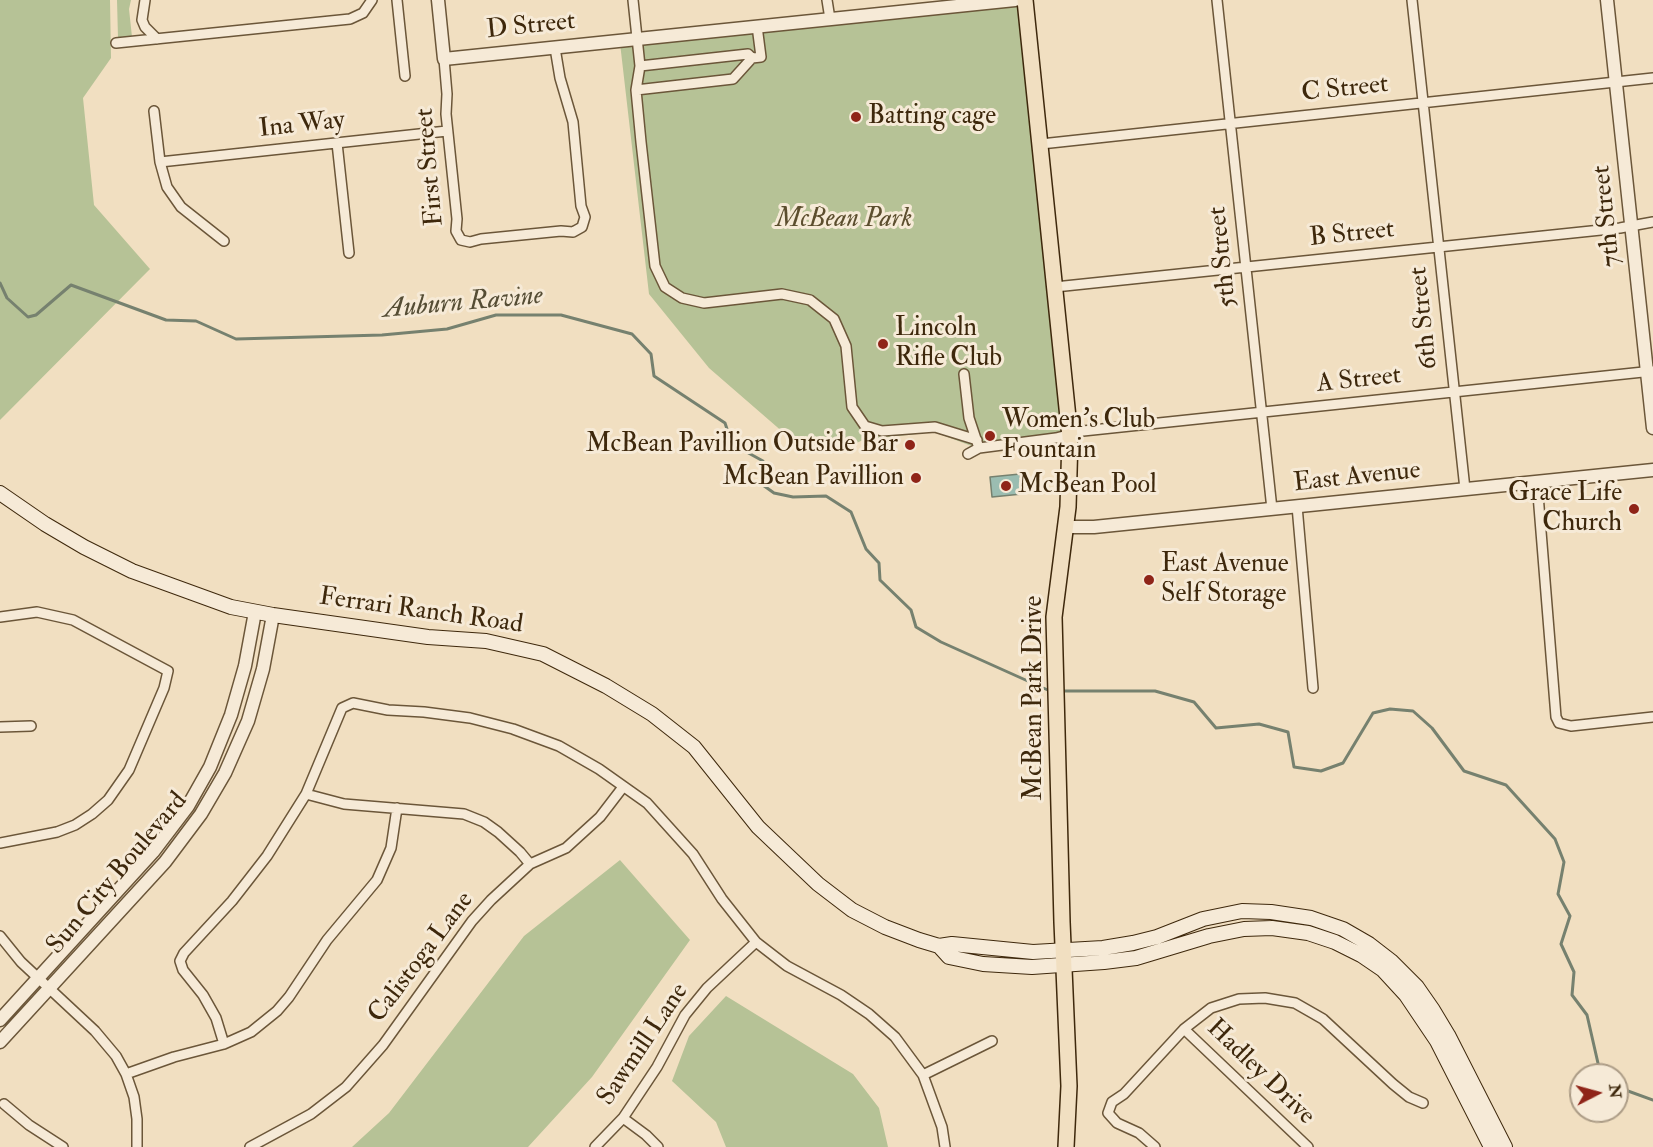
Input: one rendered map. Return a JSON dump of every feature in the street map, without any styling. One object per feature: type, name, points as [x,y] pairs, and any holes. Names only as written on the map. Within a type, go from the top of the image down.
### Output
[{"type":"main road","name":"McBean Park Drive","points":[[1025,0],[1070,435],[1066,527],[1054,616],[1063,957],[1069,1086],[1066,1147]]},
{"type":"main road","name":"Ferrari Ranch Road","points":[[0,493],[64,536],[132,571],[203,598],[273,615],[428,637],[486,641],[543,654],[606,686],[652,714],[694,747],[775,845],[818,884],[852,910],[885,927],[939,946],[952,944],[1063,957],[1136,958],[1244,928],[1281,929],[1308,933],[1335,942],[1361,955],[1383,970],[1406,996],[1437,1041],[1490,1145]]},
{"type":"main road","name":"Ferrari Ranch Road","points":[[1063,957],[1157,937],[1203,919],[1242,911],[1271,912],[1311,918],[1343,928],[1391,961],[1417,987],[1448,1035],[1505,1147]]},
{"type":"street","points":[[145,0],[142,20],[148,32],[157,39]]},
{"type":"street","points":[[116,43],[350,19],[363,13],[372,0]]},
{"type":"street","points":[[397,0],[405,76]]},
{"type":"street","name":"First Street","points":[[438,0],[444,59],[447,131],[457,219],[456,231],[461,240],[470,242],[538,233],[573,232],[582,227],[585,217],[581,206],[573,122],[560,78],[555,48]]},
{"type":"street","points":[[633,0],[640,66],[636,90],[655,266],[665,287],[682,298],[704,303],[782,294],[810,300],[834,319],[846,346],[852,408],[865,426],[882,431],[935,427],[978,444]]},
{"type":"street","points":[[827,0],[830,19]]},
{"type":"street","name":"D Street","points":[[444,59],[1016,0]]},
{"type":"street","name":"5th Street","points":[[1217,0],[1272,509]]},
{"type":"street","name":"6th Street","points":[[1412,0],[1465,489]]},
{"type":"street","name":"7th Street","points":[[1607,0],[1631,225],[1650,371],[1653,428]]},
{"type":"street","points":[[636,90],[733,79],[752,58],[761,57],[757,26]]},
{"type":"street","points":[[640,66],[748,54],[752,58]]},
{"type":"street","name":"C Street","points":[[1041,144],[1653,78]]},
{"type":"street","points":[[154,111],[160,162],[167,187],[181,207],[224,241]]},
{"type":"street","name":"Ina Way","points":[[160,162],[447,131]]},
{"type":"street","points":[[337,143],[348,254]]},
{"type":"street","name":"B Street","points":[[1055,287],[1653,222]]},
{"type":"street","name":"A Street","points":[[978,444],[1650,371]]},
{"type":"street","points":[[964,374],[969,418],[978,444]]},
{"type":"street","points":[[968,454],[978,444]]},
{"type":"street","name":"East Avenue","points":[[1066,527],[1094,527],[1653,470]]},
{"type":"street","points":[[1537,482],[1554,708],[1559,723],[1571,726],[1653,717]]},
{"type":"street","points":[[1297,506],[1313,688]]},
{"type":"street","points":[[0,617],[37,612],[65,617],[168,671],[164,688],[129,770],[108,800],[75,825],[57,832],[0,843]]},
{"type":"street","name":"Sun City Boulevard","points":[[0,1042],[188,806],[210,767],[231,715],[245,666],[255,612]]},
{"type":"street","name":"Sun City Boulevard","points":[[0,1020],[44,984],[165,862],[201,814],[235,753],[248,721],[263,669],[273,615]]},
{"type":"street","points":[[224,1044],[216,1018],[183,970],[180,961],[184,953],[232,901],[267,856],[306,794],[342,708],[353,704],[470,718],[513,729],[559,746],[599,769],[647,803],[693,854],[722,899],[756,942],[797,972],[841,995],[869,1014],[895,1037],[923,1076],[942,1127],[945,1147]]},
{"type":"street","points":[[0,727],[31,726]]},
{"type":"street","name":"Calistoga Lane","points":[[250,1147],[311,1114],[346,1088],[362,1071],[472,921],[491,900],[530,864],[566,848],[600,817],[623,787]]},
{"type":"street","points":[[306,794],[344,804],[464,814],[484,822],[511,843],[530,864]]},
{"type":"street","points":[[126,1074],[174,1057],[224,1044],[251,1032],[277,1011],[327,940],[377,880],[391,848],[397,808]]},
{"type":"street","points":[[0,936],[21,962],[95,1031],[116,1056],[126,1074],[135,1108],[137,1147]]},
{"type":"street","name":"Sawmill Lane","points":[[595,1147],[623,1118],[657,1066],[685,1015],[708,988],[756,942]]},
{"type":"street","points":[[1155,1147],[1140,1133],[1117,1123],[1108,1113],[1112,1102],[1124,1094],[1184,1029],[1211,1008],[1239,999],[1265,998],[1295,1004],[1323,1019],[1393,1084],[1409,1097],[1424,1103]]},
{"type":"street","name":"Hadley Drive","points":[[1184,1029],[1308,1147]]},
{"type":"street","points":[[923,1076],[992,1041]]},
{"type":"street","points":[[4,1104],[29,1125],[63,1147]]},
{"type":"street","points":[[623,1118],[658,1147]]},
{"type":"green space","points":[[0,0],[110,0],[111,58],[83,98],[94,205],[150,269],[0,420]]},
{"type":"green space","points":[[117,0],[131,0],[129,9],[132,37],[118,38]]},
{"type":"green space","name":"McBean Park","points":[[1020,2],[1065,436],[977,448],[934,432],[863,440],[850,446],[850,449],[807,453],[709,368],[649,294],[620,43]]},
{"type":"green space","points":[[620,860],[690,940],[592,1077],[528,1147],[352,1147],[389,1113],[524,936]]},
{"type":"green space","points":[[726,996],[853,1074],[879,1108],[888,1147],[726,1147],[716,1122],[672,1081],[689,1036]]},
{"type":"water","name":"McBean Pool","points":[[1020,474],[1022,494],[992,497],[990,477]]},
{"type":"waterway","name":"Auburn Ravine","points":[[0,283],[7,298],[28,317],[36,315],[71,285],[166,320],[196,321],[236,339],[382,335],[447,329],[496,315],[561,315],[632,334],[651,354],[654,376],[725,423],[732,444],[763,461],[760,483],[774,493],[793,497],[826,496],[851,512],[866,549],[879,563],[880,580],[911,610],[916,627],[941,642],[1050,691]]},
{"type":"waterway","name":"Auburn Ravine","points":[[1060,691],[1155,691],[1194,702],[1216,728],[1259,724],[1288,732],[1294,767],[1321,771],[1343,763],[1373,713],[1390,709],[1413,711],[1432,728],[1464,771],[1506,785],[1555,839],[1564,862],[1558,894],[1570,916],[1561,944],[1574,972],[1572,995],[1587,1015],[1598,1063]]},
{"type":"waterway","name":"Auburn Ravine","points":[[1629,1091],[1653,1100]]},
{"type":"place","name":"Batting cage","points":[[856,117]]},
{"type":"place","name":"Lincoln Rifle Club","points":[[883,344]]},
{"type":"place","name":"Women's Club Fountain","points":[[990,436]]},
{"type":"place","name":"McBean Pavillion Outside Bar","points":[[910,445]]},
{"type":"place","name":"McBean Pavillion","points":[[916,478]]},
{"type":"place","name":"McBean Pool","points":[[1006,486]]},
{"type":"place","name":"Grace Life Church","points":[[1634,509]]},
{"type":"place","name":"East Avenue Self Storage","points":[[1149,580]]}]
